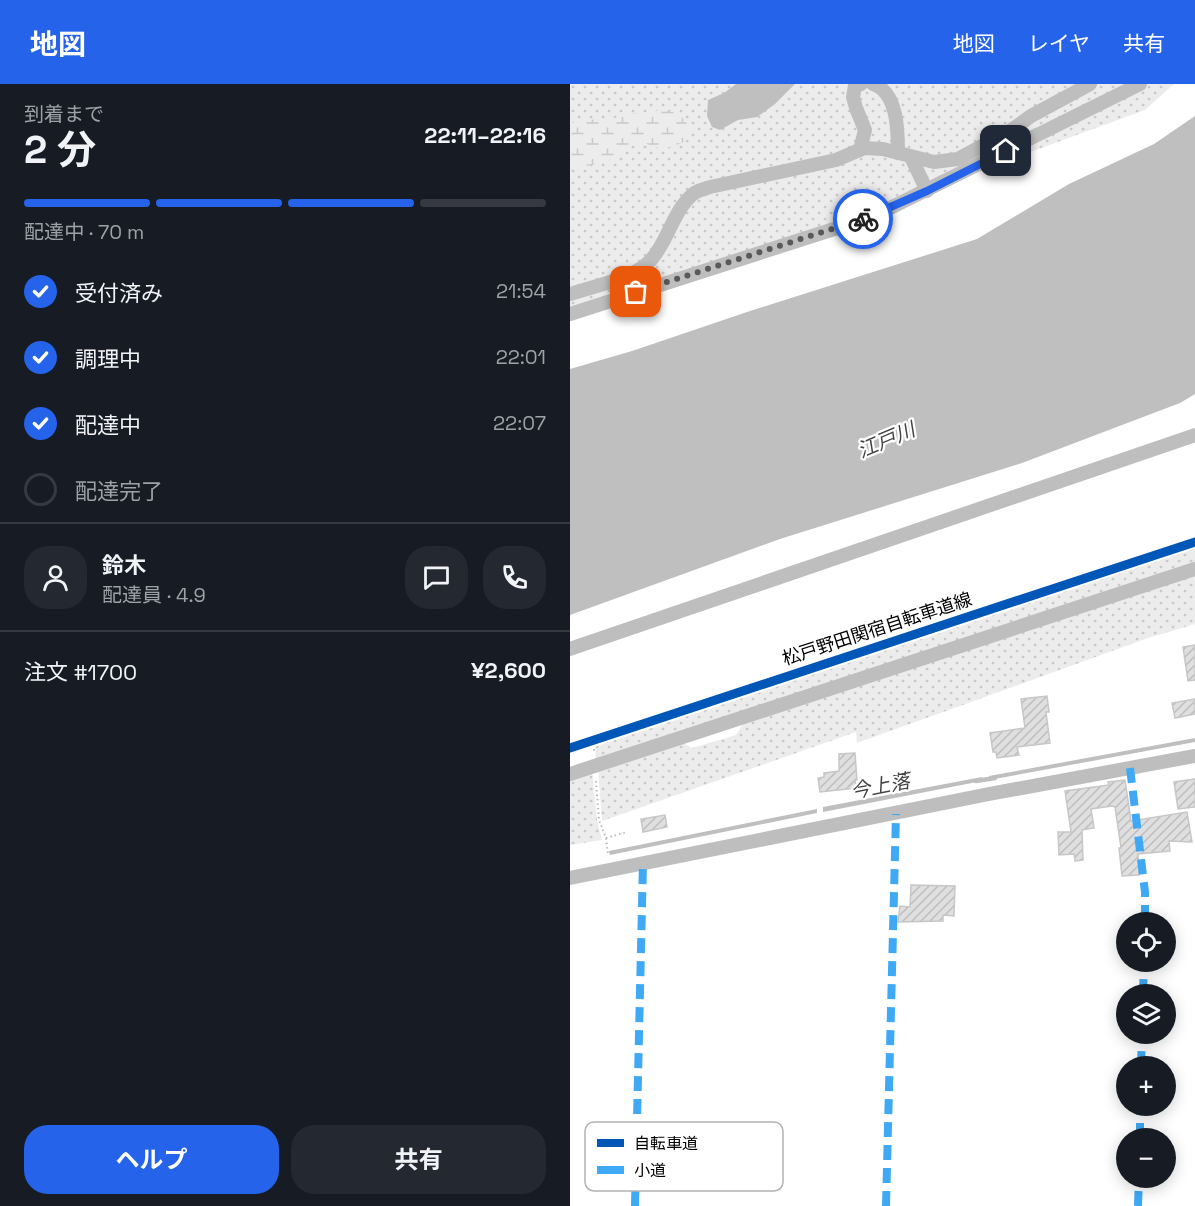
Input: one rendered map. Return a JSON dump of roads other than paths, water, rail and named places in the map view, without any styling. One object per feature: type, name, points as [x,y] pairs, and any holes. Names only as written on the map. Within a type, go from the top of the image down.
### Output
[{"type":"lane","points":[[860,84],[855,86],[854,97],[865,130],[860,150]]},
{"type":"lane","points":[[873,84],[877,85],[891,100],[904,155],[927,191]]},
{"type":"lane","points":[[570,294],[638,271],[651,260],[675,222],[682,205],[695,192],[710,186],[836,160],[864,148],[934,162],[958,159],[1090,84]]},
{"type":"lane","points":[[570,314],[859,221],[927,191],[1140,84]]},
{"type":"lane","points":[[570,649],[1195,435]]},
{"type":"lane","points":[[570,774],[1195,569]]},
{"type":"lane","points":[[570,878],[989,794],[1195,756]]},
{"type":"water","points":[[736,84],[795,84],[775,104],[757,117],[738,120],[720,130],[712,127],[707,116],[708,100],[724,93]]},
{"type":"water","name":"江戸川","points":[[1195,116],[1195,394],[1180,403],[1022,463],[780,539],[570,615],[570,369],[977,239],[1069,184],[1154,144]]},
{"type":"water","points":[[1195,738],[1195,742],[989,780],[989,776]]},
{"type":"water","points":[[982,777],[982,781],[823,812],[823,807]]},
{"type":"water","points":[[817,809],[817,813],[610,855],[609,851]]},
{"type":"waterway","name":"今上落","points":[[976,781],[995,778]]}]
